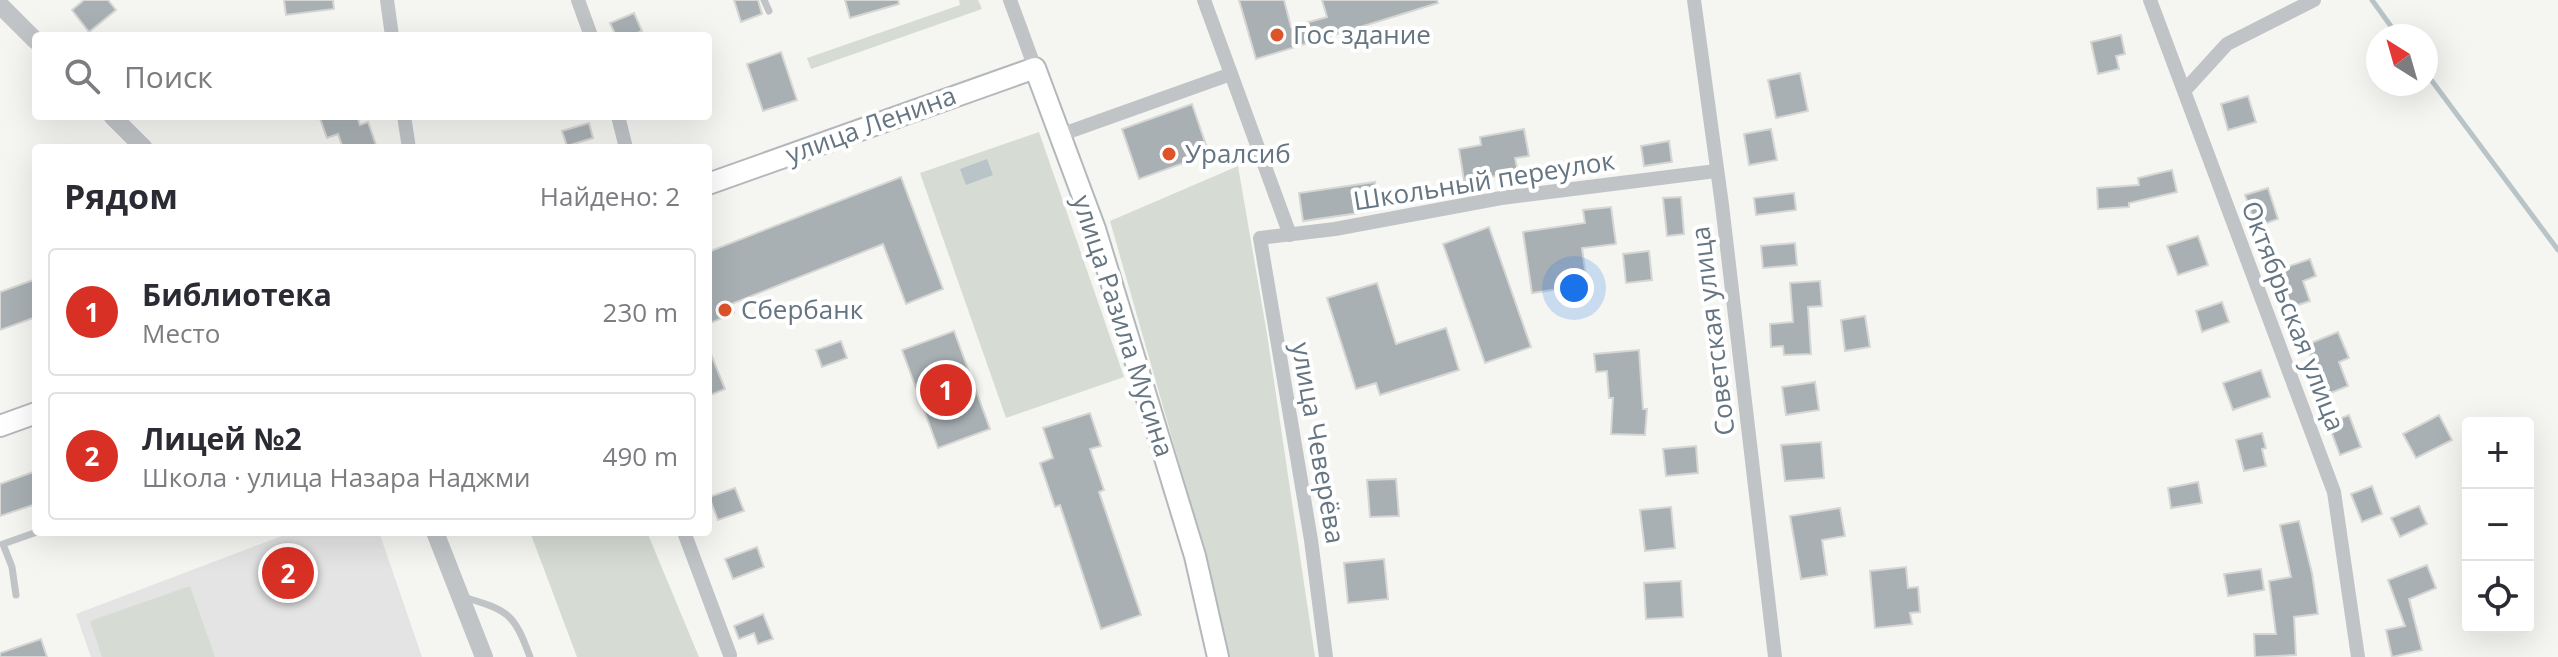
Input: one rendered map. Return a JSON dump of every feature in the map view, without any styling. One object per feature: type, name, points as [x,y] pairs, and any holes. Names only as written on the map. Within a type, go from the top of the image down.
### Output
[{"type":"main road","name":"улица Разила Мусина","points":[[1035,68],[1095,229],[1195,556],[1218,657]]},
{"type":"main road","name":"улица Ленина","points":[[712,183],[1035,68]]},
{"type":"main road","points":[[0,426],[32,414]]},
{"type":"street","points":[[387,0],[391,32]]},
{"type":"street","points":[[578,0],[590,32]]},
{"type":"street","name":"улица Разила Мусина","points":[[1010,0],[1035,68]]},
{"type":"street","points":[[1204,0],[1290,235]]},
{"type":"street","name":"Советская улица","points":[[1694,0],[1775,657]]},
{"type":"street","name":"Октябрьская улица","points":[[2150,0],[2334,492],[2358,657]]},
{"type":"street","points":[[2185,90],[2227,44],[2314,0]]},
{"type":"street","points":[[0,5],[32,37]]},
{"type":"street","points":[[1060,135],[1231,74]]},
{"type":"street","points":[[116,120],[140,144]]},
{"type":"street","points":[[405,120],[408,144]]},
{"type":"street","points":[[619,120],[625,144]]},
{"type":"street","name":"Школьный переулок","points":[[1260,238],[1335,229],[1501,198],[1716,171]]},
{"type":"street","name":"улица Чеверёва","points":[[1260,238],[1311,540],[1326,657]]},
{"type":"street","points":[[437,536],[484,657]]},
{"type":"street","points":[[685,536],[730,655]]},
{"type":"lane","points":[[764,0],[769,11]]},
{"type":"lane","points":[[16,595],[12,567],[3,544],[32,534]]},
{"type":"lane","points":[[460,596],[498,607],[508,615],[518,624],[530,657]]},
{"type":"shaded area","points":[[959,0],[978,0],[982,9],[811,69],[807,58],[960,5]]},
{"type":"shaded area","points":[[1039,132],[1124,377],[1006,418],[920,173]]},
{"type":"shaded area","points":[[987,159],[993,175],[966,185],[960,169]]},
{"type":"shaded area","points":[[1238,166],[1267,334],[1315,657],[1228,657],[1194,515],[1110,221]]},
{"type":"shaded area","points":[[281,536],[380,536],[422,657],[91,657],[76,614]]},
{"type":"shaded area","points":[[532,536],[649,536],[699,657],[577,657]]},
{"type":"shaded area","points":[[190,586],[215,657],[102,657],[90,621]]},
{"type":"building","points":[[84,0],[108,0],[116,10],[89,32],[72,10]]},
{"type":"building","points":[[284,0],[333,0],[334,9],[286,15]]},
{"type":"building","points":[[734,0],[758,0],[762,14],[741,22]]},
{"type":"building","points":[[845,0],[898,0],[899,4],[850,18]]},
{"type":"building","points":[[1239,0],[1284,0],[1291,27],[1327,17],[1322,0],[1437,0],[1438,3],[1256,59]]},
{"type":"building","points":[[634,13],[642,31],[614,32],[610,23]]},
{"type":"building","points":[[2121,35],[2125,54],[2116,56],[2119,69],[2098,74],[2091,42]]},
{"type":"building","points":[[781,52],[797,100],[763,111],[747,64]]},
{"type":"building","points":[[1800,73],[1808,111],[1776,118],[1768,80]]},
{"type":"building","points":[[2248,96],[2256,122],[2228,130],[2221,104]]},
{"type":"building","points":[[1192,104],[1209,154],[1139,179],[1122,129]]},
{"type":"building","points":[[320,120],[358,120],[360,125],[368,122],[376,144],[342,144],[338,134],[327,138]]},
{"type":"building","points":[[589,123],[593,138],[566,144],[562,131]]},
{"type":"building","points":[[1524,129],[1529,156],[1515,158],[1518,172],[1490,177],[1490,182],[1465,187],[1459,149],[1481,145],[1480,137]]},
{"type":"building","points":[[1771,129],[1777,160],[1749,165],[1744,134]]},
{"type":"building","points":[[1669,141],[1672,162],[1644,166],[1641,146]]},
{"type":"building","points":[[2172,170],[2177,192],[2129,203],[2129,207],[2098,209],[2097,188],[2139,185],[2138,178]]},
{"type":"building","points":[[901,177],[943,289],[906,304],[883,244],[731,304],[734,313],[712,322],[712,250]]},
{"type":"building","points":[[1375,182],[1380,210],[1303,221],[1299,193]]},
{"type":"building","points":[[2268,188],[2278,219],[2256,227],[2245,195]]},
{"type":"building","points":[[1794,193],[1796,210],[1756,215],[1754,198]]},
{"type":"building","points":[[1681,197],[1684,234],[1667,236],[1663,198]]},
{"type":"building","points":[[1611,207],[1616,244],[1582,248],[1587,285],[1532,293],[1523,232],[1585,223],[1583,210]]},
{"type":"building","points":[[1489,227],[1531,347],[1485,363],[1443,244]]},
{"type":"building","points":[[2198,236],[2208,265],[2178,275],[2167,246]]},
{"type":"building","points":[[1795,243],[1797,265],[1763,268],[1761,246]]},
{"type":"building","points":[[1649,251],[1652,280],[1626,283],[1623,254]]},
{"type":"building","points":[[2310,259],[2316,276],[2303,281],[2310,301],[2292,307],[2278,270]]},
{"type":"building","points":[[32,280],[32,318],[0,330],[0,292]]},
{"type":"building","points":[[1820,281],[1822,306],[1808,307],[1811,354],[1784,355],[1783,346],[1771,347],[1770,324],[1793,322],[1790,283]]},
{"type":"building","points":[[1377,283],[1396,344],[1446,328],[1459,370],[1380,395],[1376,383],[1356,389],[1327,298]]},
{"type":"building","points":[[2222,302],[2229,322],[2202,332],[2196,311]]},
{"type":"building","points":[[1865,316],[1870,347],[1845,351],[1841,320]]},
{"type":"building","points":[[954,331],[990,429],[938,448],[902,350]]},
{"type":"building","points":[[2338,332],[2349,358],[2339,362],[2348,386],[2318,398],[2310,378],[2319,375],[2306,345]]},
{"type":"building","points":[[841,341],[847,358],[822,367],[816,350]]},
{"type":"building","points":[[1639,350],[1643,409],[1647,409],[1645,435],[1611,434],[1613,398],[1609,398],[1607,371],[1596,372],[1594,354]]},
{"type":"building","points":[[712,357],[725,389],[712,394]]},
{"type":"building","points":[[2261,370],[2270,397],[2233,410],[2223,383]]},
{"type":"building","points":[[1815,382],[1819,410],[1786,415],[1782,387]]},
{"type":"building","points":[[1090,413],[1101,446],[1090,449],[1104,490],[1099,492],[1141,615],[1101,629],[1060,505],[1055,507],[1040,463],[1053,458],[1043,428]]},
{"type":"building","points":[[2349,415],[2361,447],[2340,455],[2328,423]]},
{"type":"building","points":[[2439,415],[2452,440],[2416,458],[2403,434]]},
{"type":"building","points":[[2262,433],[2266,466],[2244,471],[2236,440]]},
{"type":"building","points":[[1821,442],[1824,478],[1785,481],[1781,445]]},
{"type":"building","points":[[1696,446],[1698,473],[1666,476],[1663,449]]},
{"type":"building","points":[[32,472],[32,505],[0,516],[0,484]]},
{"type":"building","points":[[1396,479],[1399,516],[1370,517],[1367,480]]},
{"type":"building","points":[[2198,482],[2202,503],[2171,508],[2168,488]]},
{"type":"building","points":[[2372,486],[2382,514],[2362,522],[2351,494]]},
{"type":"building","points":[[735,488],[744,511],[718,520],[712,496]]},
{"type":"building","points":[[2419,506],[2427,524],[2400,537],[2391,518]]},
{"type":"building","points":[[1671,507],[1675,548],[1645,551],[1640,510]]},
{"type":"building","points":[[1840,508],[1845,536],[1822,540],[1827,575],[1801,579],[1790,516]]},
{"type":"building","points":[[2299,521],[2318,614],[2294,617],[2296,655],[2255,657],[2254,634],[2276,634],[2269,581],[2291,577],[2280,525]]},
{"type":"building","points":[[757,547],[764,567],[733,579],[725,559]]},
{"type":"building","points":[[1384,559],[1388,599],[1348,603],[1344,563]]},
{"type":"building","points":[[2427,565],[2436,588],[2409,599],[2422,650],[2392,657],[2386,630],[2405,626],[2388,580]]},
{"type":"building","points":[[1906,567],[1908,588],[1918,587],[1920,612],[1910,613],[1912,624],[1875,628],[1870,571]]},
{"type":"building","points":[[2261,569],[2264,590],[2228,596],[2224,574]]},
{"type":"building","points":[[1681,581],[1683,617],[1646,619],[1644,583]]},
{"type":"building","points":[[763,614],[773,639],[758,644],[754,633],[739,639],[734,626]]},
{"type":"building","points":[[41,639],[47,657],[0,657],[0,653]]},
{"type":"waterway","points":[[2372,0],[2389,24]]},
{"type":"waterway","points":[[2438,89],[2558,250]]},
{"type":"place","name":"Гос здание","points":[[1277,35]]},
{"type":"place","name":"Уралсиб","points":[[1169,154]]},
{"type":"place","name":"Сбербанк","points":[[725,310]]},
{"type":"place","name":"Библиотека","points":[[946,390]]},
{"type":"place","name":"Лицей №2","points":[[288,573]]}]
